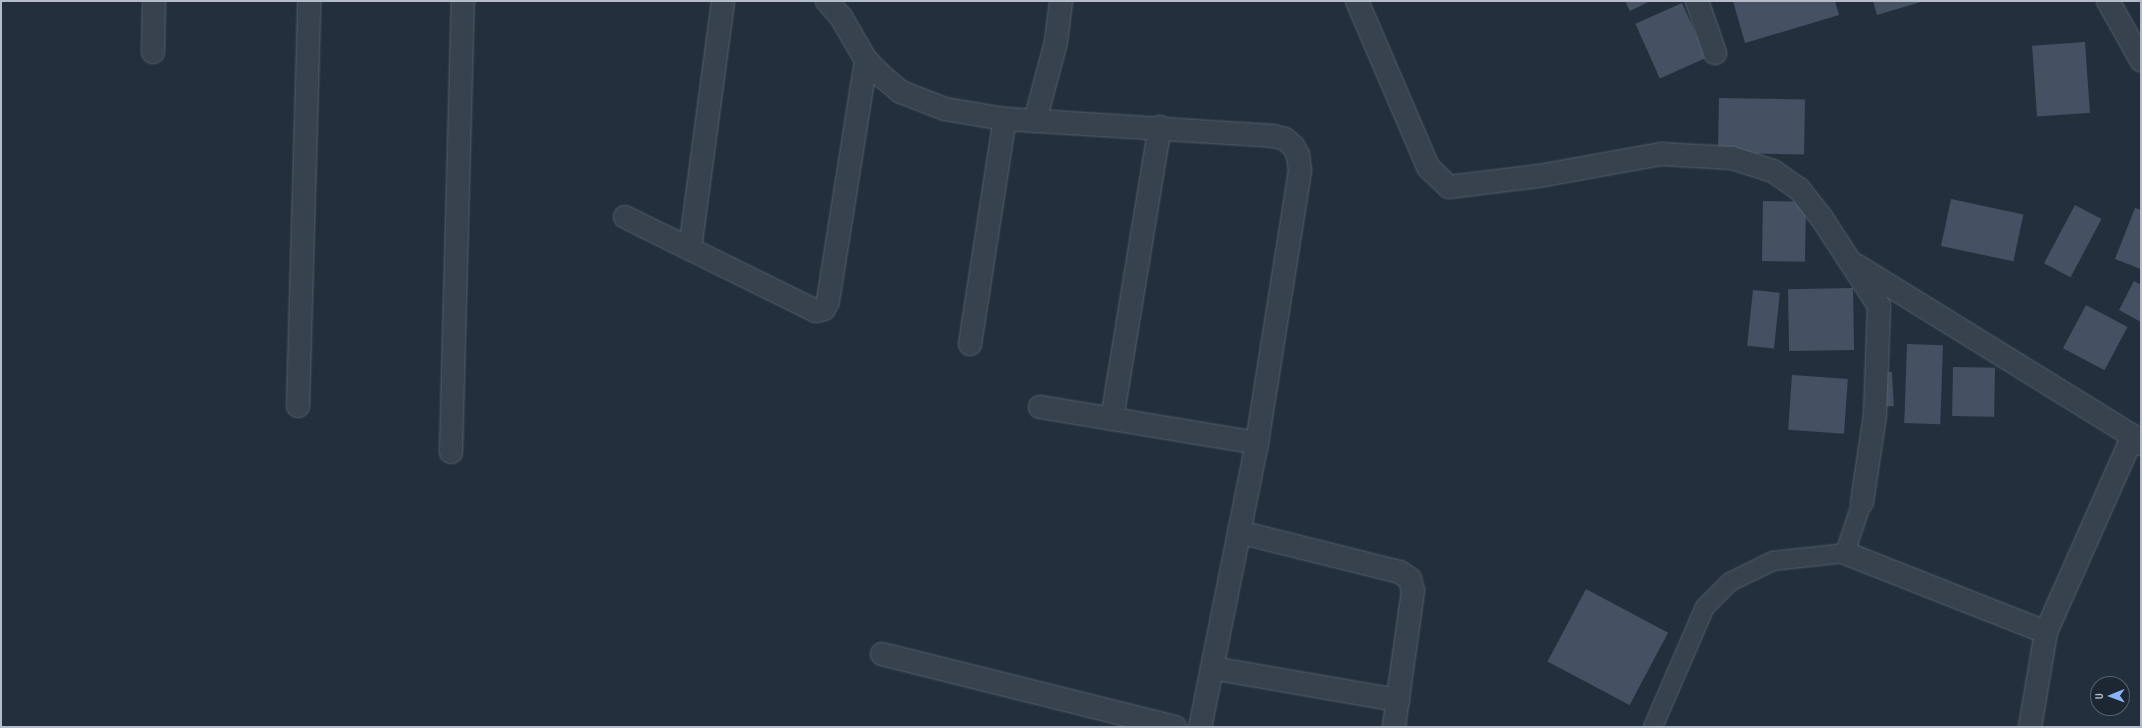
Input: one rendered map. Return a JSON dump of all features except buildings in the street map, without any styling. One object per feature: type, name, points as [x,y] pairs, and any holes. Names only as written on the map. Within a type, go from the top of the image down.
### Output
[{"type":"street","points":[[153,52],[154,1]]},
{"type":"street","points":[[298,406],[309,1]]},
{"type":"street","points":[[451,452],[463,1]]},
{"type":"street","points":[[690,249],[723,1]]},
{"type":"street","points":[[827,1],[841,17],[866,60],[901,92],[922,102],[968,115],[1005,120],[1160,127],[1273,136],[1285,139],[1293,146],[1298,155],[1300,171],[1257,443],[1200,727]]},
{"type":"street","points":[[1035,121],[1056,42],[1061,1]]},
{"type":"street","points":[[1357,1],[1428,167],[1449,187],[1538,176],[1661,154],[1732,158],[1773,171],[1799,190],[1852,262],[1879,306],[1875,415],[1862,502]]},
{"type":"street","points":[[1697,1],[1715,53]]},
{"type":"street","points":[[2108,1],[2141,60]]},
{"type":"street","points":[[625,217],[816,311],[824,309],[828,301],[866,60]]},
{"type":"street","points":[[970,344],[1005,120]]},
{"type":"street","points":[[1112,419],[1160,127]]},
{"type":"street","points":[[1852,262],[2137,440],[2046,632],[2030,727]]},
{"type":"street","points":[[1040,407],[1257,443]]},
{"type":"street","points":[[1240,532],[1400,572],[1410,579],[1413,591],[1394,727]]},
{"type":"street","points":[[1845,553],[2046,632]]},
{"type":"street","points":[[882,654],[1175,727]]},
{"type":"street","points":[[1212,668],[1398,700]]},
{"type":"lane","points":[[1653,727],[1705,607],[1730,582],[1773,561],[1845,553],[1862,502]]}]
